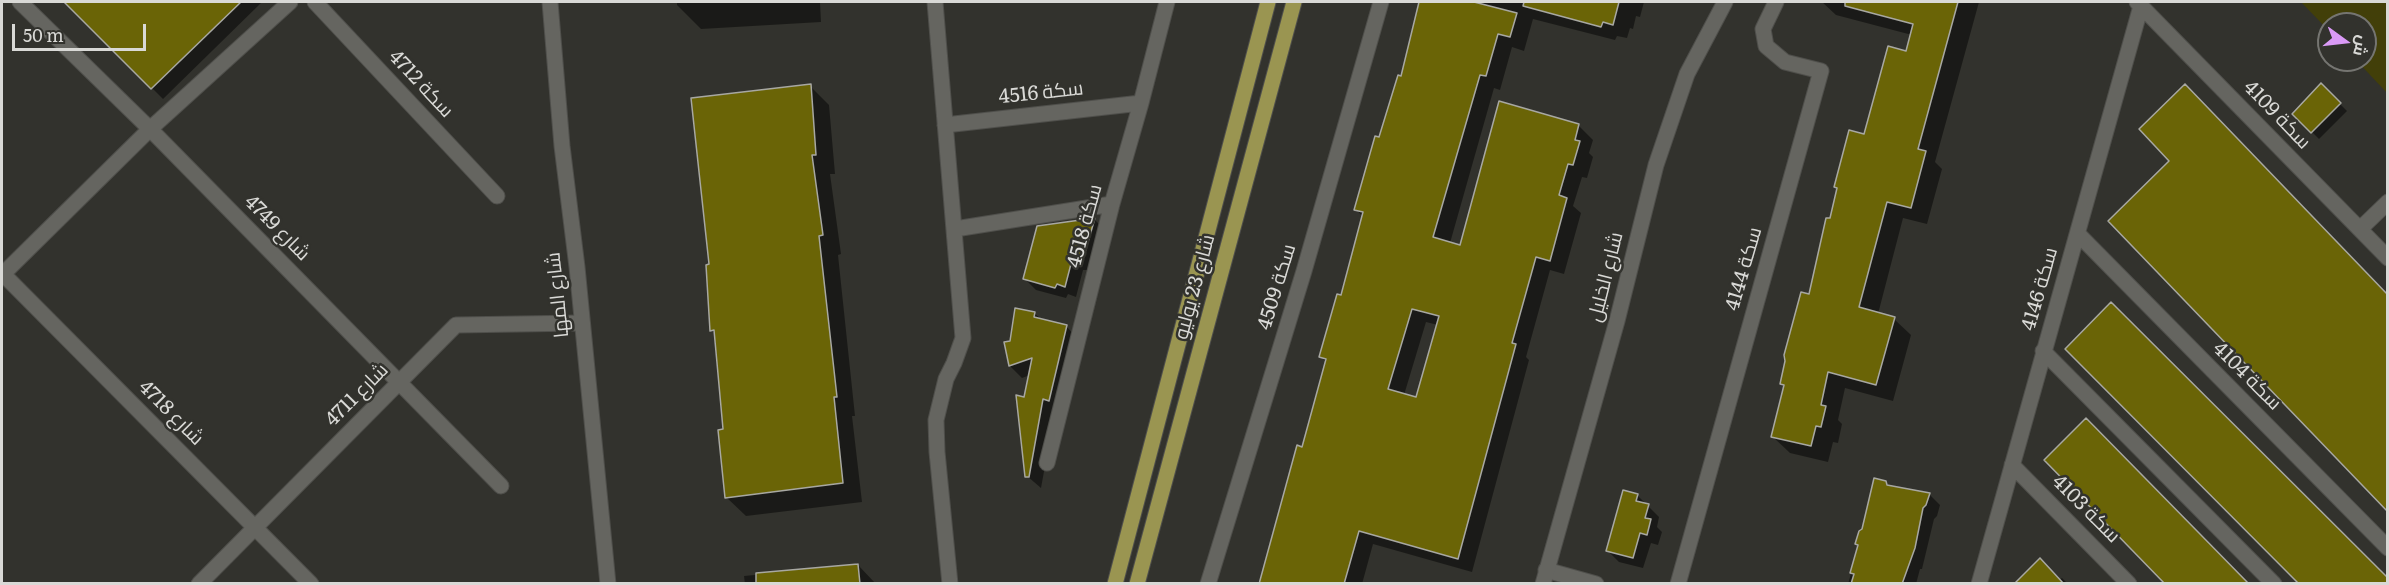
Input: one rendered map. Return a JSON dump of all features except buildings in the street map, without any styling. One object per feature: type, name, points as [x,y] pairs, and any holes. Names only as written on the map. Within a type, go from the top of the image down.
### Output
[{"type":"main road","name":"شارع 23 يوليو","points":[[1115,584],[1268,2]]},
{"type":"main road","name":"شارع 23 يوليو","points":[[1137,584],[1294,2]]},
{"type":"street","name":"4749 شارع","points":[[20,2],[150,129],[501,486]]},
{"type":"street","points":[[2,274],[150,129],[290,2]]},
{"type":"street","name":"سكة 4712","points":[[315,2],[497,196]]},
{"type":"street","name":"شارع المها","points":[[550,2],[562,146],[593,418],[608,584]]},
{"type":"street","points":[[935,2],[963,338],[946,379],[936,420],[950,584]]},
{"type":"street","name":"سكة 4518","points":[[1047,463],[1112,204],[1167,2]]},
{"type":"street","name":"سكة 4509","points":[[1208,584],[1304,271],[1381,2]]},
{"type":"street","name":"شارع الخليل","points":[[1543,579],[1617,321],[1656,165],[1687,74],[1725,2]]},
{"type":"street","name":"سكة 4144","points":[[1678,584],[1821,71],[1785,62],[1766,46],[1763,29],[1776,2]]},
{"type":"street","name":"سكة 4109","points":[[2139,4],[2388,258]]},
{"type":"street","name":"سكة 4146","points":[[1979,584],[2043,351],[2078,234],[2139,4]]},
{"type":"street","name":"سكة 4516","points":[[945,125],[1141,103]]},
{"type":"street","points":[[2360,229],[2388,202]]},
{"type":"street","points":[[955,229],[1112,204]]},
{"type":"street","name":"سكة 4104","points":[[2078,234],[2388,548]]},
{"type":"street","name":"4718 شارع","points":[[2,274],[311,584]]},
{"type":"street","name":"4711 شارع","points":[[200,584],[456,325],[581,323]]},
{"type":"street","points":[[2043,351],[2274,584]]},
{"type":"street","name":"سكة 4103","points":[[2012,465],[2129,584]]},
{"type":"street","points":[[1543,579],[1596,584]]},
{"type":"shaded area","points":[[2301,2],[2387,2],[2387,93],[2367,72],[2377,72],[2377,12],[2317,12],[2317,19]]}]
